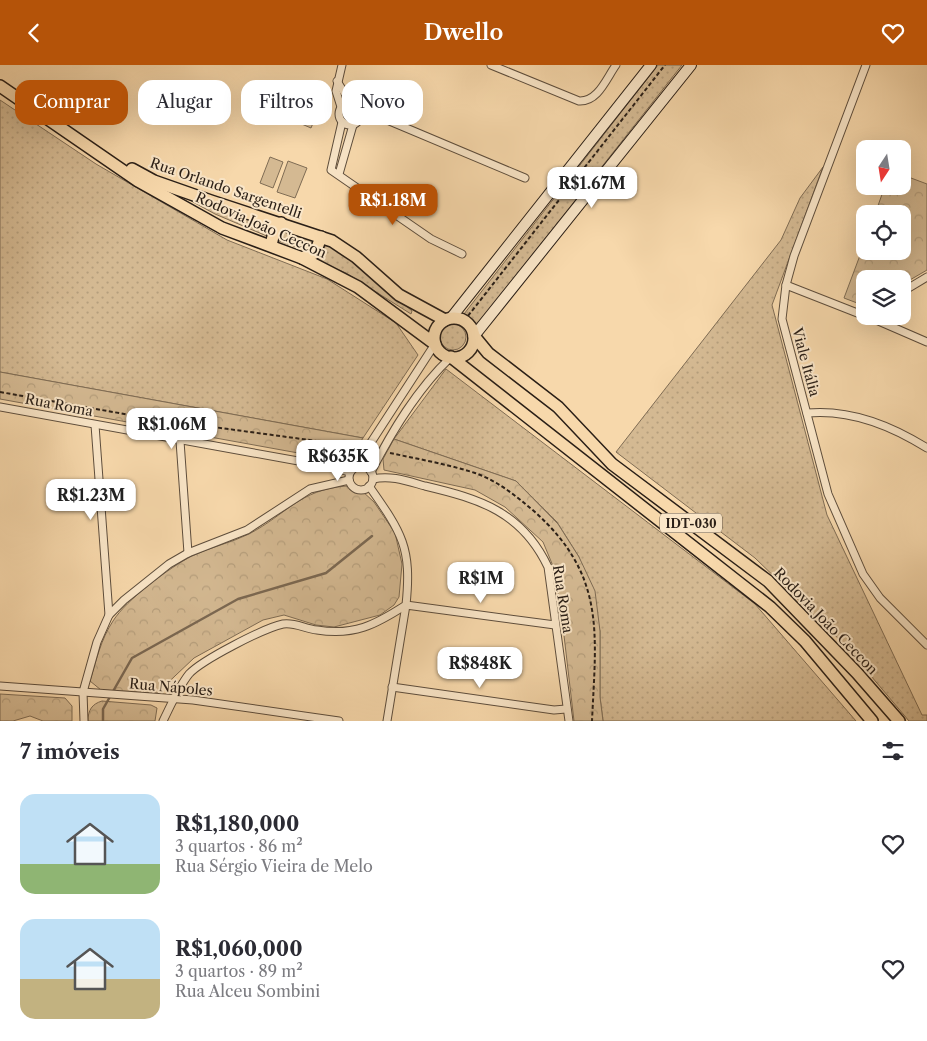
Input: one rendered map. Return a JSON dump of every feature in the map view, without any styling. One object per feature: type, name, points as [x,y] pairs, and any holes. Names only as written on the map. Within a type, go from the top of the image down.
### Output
[{"type":"main road","points":[[650,65],[448,319],[437,327],[435,344],[441,353],[451,357],[468,352],[474,336],[691,65]]},
{"type":"main road","name":"Rodovia João Ceccon","points":[[0,86],[138,181],[233,233],[271,245],[302,258],[358,287],[435,344]]},
{"type":"main road","name":"Rua Orlando Sargentelli","points":[[94,151],[154,181],[281,223],[343,247],[399,295],[448,319]]},
{"type":"main road","points":[[271,245],[273,234],[281,223]]},
{"type":"main road","points":[[302,258],[315,253],[321,237]]},
{"type":"main road","points":[[448,319],[464,321],[469,325],[474,336]]},
{"type":"main road","name":"Rodovia João Ceccon","points":[[474,336],[488,353],[558,407],[612,464],[768,581],[857,673],[899,721]]},
{"type":"main road","name":"IDT-030","points":[[451,357],[770,607],[805,641],[872,721]]},
{"type":"main road","points":[[770,607],[782,595]]},
{"type":"street","points":[[342,65],[336,80],[336,91],[341,107],[339,117],[342,122],[331,170],[432,239],[462,254]]},
{"type":"street","points":[[491,65],[579,101],[593,98],[616,65]]},
{"type":"street","name":"Viale Itália","points":[[866,65],[794,256],[782,307],[784,333],[828,493],[863,574],[880,598],[927,645]]},
{"type":"street","points":[[336,80],[342,90]]},
{"type":"street","points":[[339,174],[353,125]]},
{"type":"street","points":[[399,125],[525,178]]},
{"type":"street","points":[[911,287],[927,277]]},
{"type":"street","points":[[786,285],[856,312]]},
{"type":"street","points":[[890,325],[927,343]]},
{"type":"street","points":[[84,721],[83,692],[98,642],[109,615],[145,583],[188,553],[247,530],[310,489],[351,473],[435,344]]},
{"type":"street","points":[[387,721],[406,605],[408,565],[406,547],[391,515],[378,499],[371,479],[388,440],[425,383],[451,357]]},
{"type":"street","name":"Rua Roma","points":[[0,407],[326,466],[351,473],[365,467],[371,479]]},
{"type":"street","points":[[807,413],[820,411],[858,417],[904,434],[927,449]]},
{"type":"street","points":[[95,425],[109,615]]},
{"type":"street","points":[[180,441],[188,553]]},
{"type":"street","name":"Rua Roma","points":[[351,473],[352,487],[359,490],[371,479],[386,476],[465,495],[482,501],[510,519],[538,545],[548,567],[554,625],[569,721]]},
{"type":"street","points":[[163,721],[189,675],[201,664],[272,628],[284,624],[298,625],[314,630],[355,631],[374,624],[406,605],[554,625]]},
{"type":"street","name":"Rua Nápoles","points":[[0,686],[174,699],[339,721]]},
{"type":"street","points":[[392,687],[554,710],[566,709]]},
{"type":"path","points":[[464,321],[665,65]]},
{"type":"green space","points":[[658,65],[682,65],[477,325],[464,314]]},
{"type":"green space","points":[[0,100],[15,110],[15,125],[38,125],[96,164],[227,240],[327,279],[396,323],[418,355],[363,438],[0,372]]},
{"type":"green space","points":[[270,157],[283,162],[273,188],[260,183]]},
{"type":"green space","points":[[288,161],[307,168],[295,198],[277,192]]},
{"type":"green space","points":[[823,167],[772,305],[827,515],[922,715],[927,715],[927,721],[909,721],[844,644],[755,558],[616,452],[781,240],[800,198]]},
{"type":"green space","points":[[911,178],[927,184],[927,270],[911,279],[911,270],[856,270],[856,303],[844,298],[858,260],[911,260],[911,205],[878,205],[882,195],[911,195]]},
{"type":"green space","points":[[173,191],[274,226],[269,237],[215,214]]},
{"type":"green space","points":[[281,229],[313,238],[315,246],[308,251],[279,241],[277,235]]},
{"type":"green space","points":[[326,241],[341,250],[412,311],[411,314],[346,273],[315,260],[324,251]]},
{"type":"green space","points":[[453,324],[462,328],[466,337],[462,346],[453,350],[444,346],[440,337],[444,328]]},
{"type":"green space","points":[[446,369],[755,604],[856,721],[603,721],[600,697],[600,631],[579,557],[557,522],[516,481],[394,439]]},
{"type":"green space","points":[[0,372],[363,438],[348,462],[0,399]]},
{"type":"green space","points":[[394,439],[516,481],[558,524],[579,557],[595,591],[600,631],[600,697],[603,721],[574,721],[561,610],[553,566],[543,542],[505,507],[475,490],[384,470],[383,459]]},
{"type":"green space","points":[[346,486],[361,490],[374,502],[395,533],[402,564],[399,597],[394,605],[380,615],[334,627],[316,625],[284,615],[263,620],[194,658],[157,693],[101,690],[90,681],[102,643],[113,621],[138,594],[161,576],[192,556],[249,534],[294,504],[316,492]]},
{"type":"green space","points":[[0,694],[65,698],[72,706],[72,721],[43,721],[30,716],[13,721],[0,721]]},
{"type":"green space","points":[[102,701],[151,705],[157,708],[155,721],[88,721],[91,708]]},
{"type":"waterway","points":[[103,721],[103,709],[132,658],[238,599],[326,573],[372,536]]}]
